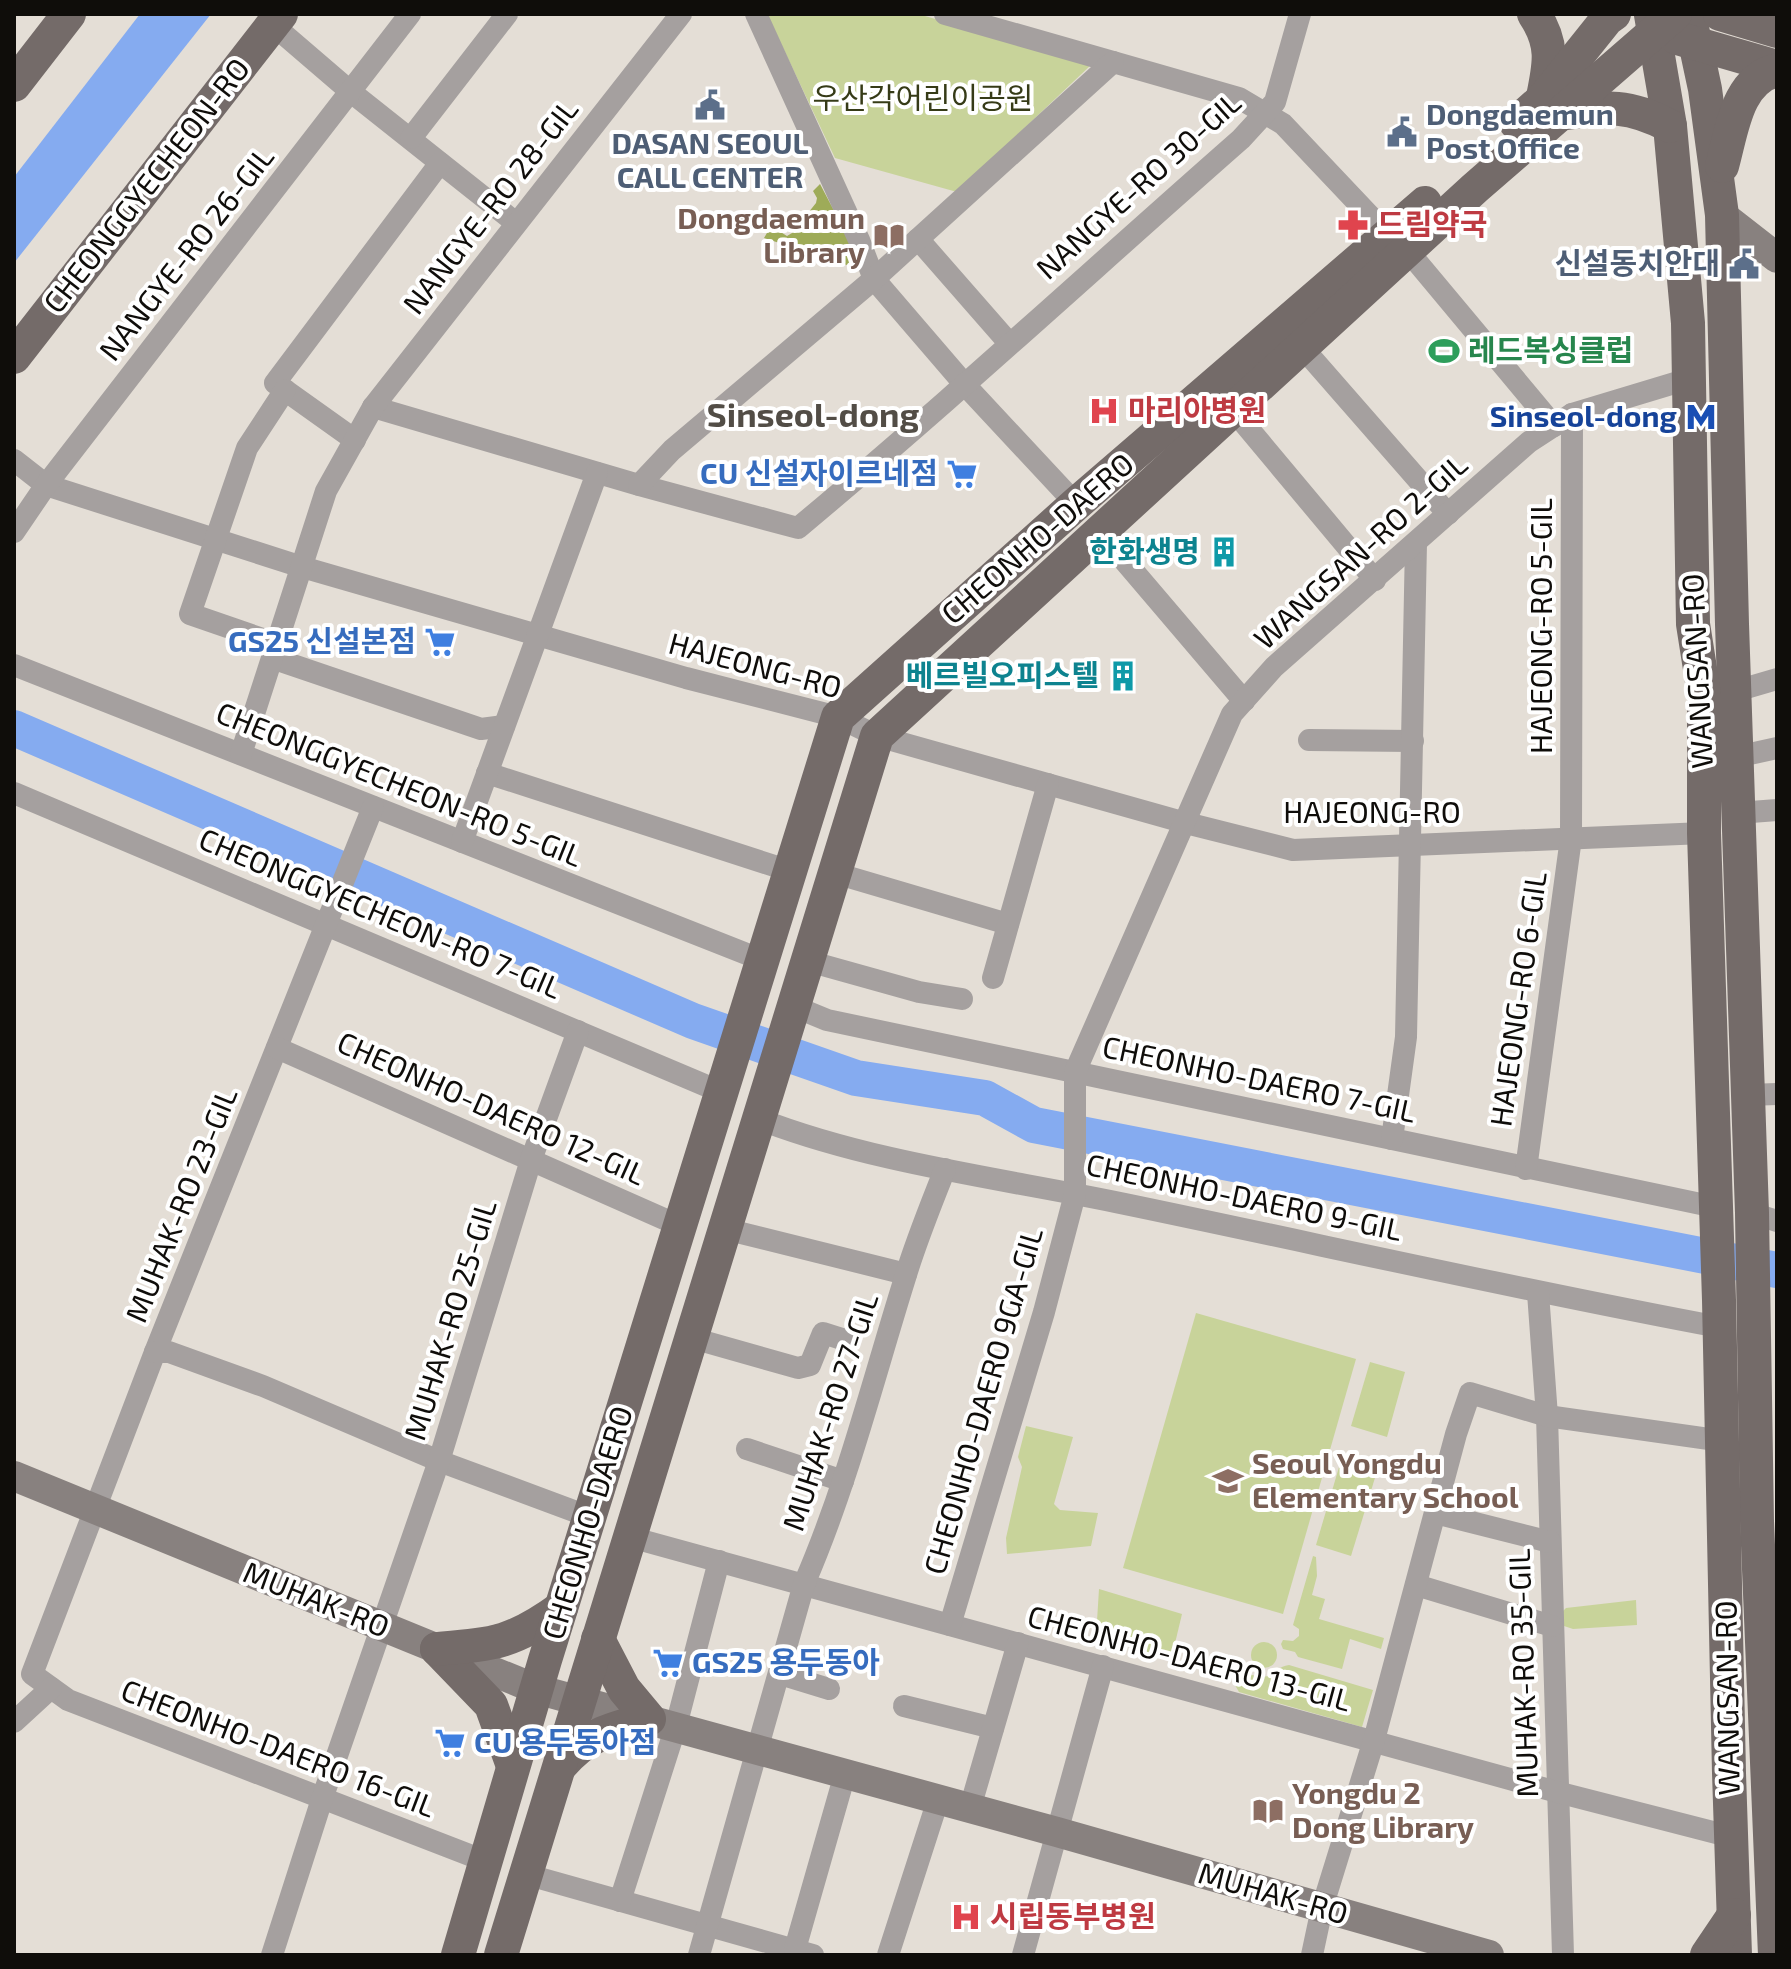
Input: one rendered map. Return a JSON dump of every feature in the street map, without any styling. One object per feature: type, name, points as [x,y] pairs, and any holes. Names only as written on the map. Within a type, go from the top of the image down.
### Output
[{"type":"main road","points":[[14,85],[69,14]]},
{"type":"main road","points":[[1534,14],[1550,47],[1551,107]]},
{"type":"main road","points":[[1551,107],[1606,15],[1660,20],[1695,44],[1777,68]]},
{"type":"main road","points":[[1722,15],[1777,31]]},
{"type":"main road","name":"CHEONGGYECHEON-RO","points":[[14,357],[277,19]]},
{"type":"main road","points":[[1551,107],[1660,20]]},
{"type":"main road","name":"WANGSAN-RO","points":[[1660,20],[1688,323],[1693,624],[1704,694],[1704,833],[1735,1955]]},
{"type":"main road","name":"WANGSAN-RO","points":[[1695,44],[1719,178],[1722,215],[1738,813],[1762,1095],[1761,1324],[1775,1955]]},
{"type":"main road","points":[[1719,178],[1744,96],[1751,83],[1777,68]]},
{"type":"main road","points":[[1551,107],[1614,106],[1647,114],[1670,126]]},
{"type":"main road","name":"CHEONHO-DAERO","points":[[838,717],[1076,504],[1398,243],[1551,107]]},
{"type":"main road","points":[[1722,215],[1777,258]]},
{"type":"main road","name":"CHEONHO-DAERO","points":[[877,736],[1302,347],[1398,243]]},
{"type":"main road","points":[[762,960],[838,717]]},
{"type":"main road","points":[[793,1008],[877,736]]},
{"type":"main road","name":"CHEONHO-DAERO","points":[[458,1955],[536,1689],[762,960]]},
{"type":"main road","name":"CHEONHO-DAERO","points":[[501,1955],[793,1008]]},
{"type":"main road","name":"MUHAK-RO","points":[[14,1476],[536,1689],[1489,1955]]},
{"type":"main road","points":[[513,1766],[491,1705],[447,1652],[501,1642],[524,1634],[561,1608]]},
{"type":"main road","points":[[598,1639],[624,1689],[662,1723]]},
{"type":"main road","points":[[558,1770],[575,1749],[601,1732],[662,1723]]},
{"type":"main road","points":[[1707,1955],[1734,1915]]},
{"type":"street","name":"NANGYE-RO 26-GIL","points":[[14,532],[46,485],[410,14]]},
{"type":"street","points":[[411,138],[507,14]]},
{"type":"street","name":"NANGYE-RO 28-GIL","points":[[241,754],[326,491],[373,407],[681,14]]},
{"type":"street","points":[[756,14],[874,279],[966,386],[1076,504]]},
{"type":"street","points":[[945,14],[1239,98],[1283,124],[1563,420]]},
{"type":"street","name":"NANGYE-RO 30-GIL","points":[[373,407],[798,528],[966,386],[1009,343],[1241,139],[1275,102],[1300,14]]},
{"type":"street","points":[[277,19],[351,92],[516,223]]},
{"type":"street","points":[[639,485],[672,450],[874,279],[1113,62]]},
{"type":"street","points":[[440,163],[280,386],[247,448],[190,614],[274,651],[481,729],[504,726]]},
{"type":"street","points":[[918,239],[1009,343]]},
{"type":"street","points":[[1302,347],[1448,514]]},
{"type":"street","name":"WANGSAN-RO 2-GIL","points":[[1075,1077],[1101,1007],[1186,823],[1232,714],[1274,667],[1529,442],[1563,420],[1688,379]]},
{"type":"street","points":[[280,386],[355,440]]},
{"type":"street","points":[[1233,410],[1375,580]]},
{"type":"street","name":"HAJEONG-RO 5-GIL","points":[[1563,420],[1571,838]]},
{"type":"street","name":"HAJEONG-RO","points":[[14,460],[46,485],[302,567],[686,678],[838,717],[877,736],[1293,850],[1704,833]]},
{"type":"street","points":[[462,842],[597,473]]},
{"type":"street","name":"CHEONHO-DAERO","points":[[1100,532],[1244,701]]},
{"type":"street","points":[[1392,1139],[1406,1037],[1416,543]]},
{"type":"street","name":"CHEONGGYECHEON-RO 5-GIL","points":[[14,665],[762,960]]},
{"type":"street","name":"WANGSAN-RO","points":[[1736,691],[1777,679]]},
{"type":"street","points":[[1309,740],[1413,741]]},
{"type":"street","name":"WANGSAN-RO","points":[[1736,757],[1777,748]]},
{"type":"street","points":[[487,773],[790,871]]},
{"type":"street","points":[[993,978],[1048,784]]},
{"type":"street","name":"CHEONGGYECHEON-RO 7-GIL","points":[[14,793],[331,915],[578,1031],[721,1092]]},
{"type":"street","name":"MUHAK-RO 23-GIL","points":[[96,1510],[155,1352],[373,807]]},
{"type":"street","points":[[1738,813],[1777,810]]},
{"type":"street","name":"HAJEONG-RO 6-GIL","points":[[1526,1169],[1571,838]]},
{"type":"street","points":[[835,873],[1008,924]]},
{"type":"street","points":[[808,961],[919,992],[962,999]]},
{"type":"street","name":"CHEONHO-DAERO 7-GIL","points":[[793,1008],[827,1020],[1075,1077],[1392,1139],[1715,1211]]},
{"type":"street","name":"MUHAK-RO 25-GIL","points":[[272,1955],[322,1799],[439,1461],[531,1160],[578,1031]]},
{"type":"street","name":"CHEONHO-DAERO 12-GIL","points":[[277,1048],[680,1226]]},
{"type":"street","name":"CHEONHO-DAERO 9GA-GIL","points":[[950,1625],[1044,1312],[1075,1186],[1075,1077]]},
{"type":"street","name":"CHEONHO-DAERO 9-GIL","points":[[759,1119],[797,1134],[945,1169],[1075,1186],[1538,1293],[1719,1313]]},
{"type":"street","name":"MUHAK-RO 27-GIL","points":[[699,1955],[804,1584],[843,1481],[906,1274],[945,1169]]},
{"type":"street","points":[[725,1229],[906,1274]]},
{"type":"street","name":"MUHAK-RO 35-GIL","points":[[1538,1293],[1547,1416],[1563,1955]]},
{"type":"street","points":[[692,1338],[798,1368],[810,1365],[823,1333],[845,1340]]},
{"type":"street","points":[[155,1352],[169,1352],[263,1386],[439,1461],[590,1517]]},
{"type":"street","points":[[1312,1955],[1322,1908],[1374,1740],[1470,1393],[1547,1416],[1723,1441]]},
{"type":"street","points":[[747,1449],[843,1481]]},
{"type":"street","name":"CHEONHO-DAERO 16-GIL","points":[[96,1510],[32,1674],[68,1700],[485,1861]]},
{"type":"street","points":[[1435,1513],[1550,1542]]},
{"type":"street","name":"CHEONHO-DAERO 13-GIL","points":[[630,1537],[1557,1792],[1732,1837]]},
{"type":"street","points":[[620,1901],[662,1723],[719,1561]]},
{"type":"street","points":[[1416,1585],[1552,1626]]},
{"type":"street","points":[[970,1808],[1018,1643]]},
{"type":"street","points":[[1023,1955],[1103,1666]]},
{"type":"street","points":[[780,1674],[829,1689]]},
{"type":"street","points":[[14,1722],[51,1688]]},
{"type":"street","points":[[904,1706],[993,1728]]},
{"type":"street","points":[[525,1874],[804,1952],[845,1774]]},
{"type":"street","points":[[888,1955],[938,1800]]},
{"type":"green space","name":"우산각어린이공원","points":[[767,14],[918,14],[1092,64],[957,192],[835,158]]},
{"type":"green space","points":[[820,184],[860,260],[850,266],[764,238],[771,226],[787,236],[792,233],[816,203],[813,191]]},
{"type":"green space","points":[[1196,1313],[1356,1359],[1283,1614],[1123,1568]]},
{"type":"green space","points":[[1370,1362],[1405,1372],[1387,1437],[1351,1426]]},
{"type":"green space","points":[[1026,1426],[1073,1437],[1054,1504],[1060,1510],[1098,1513],[1091,1546],[1007,1554],[1006,1538],[1022,1467],[1018,1457]]},
{"type":"green space","points":[[1342,1457],[1378,1468],[1351,1556],[1316,1545]]},
{"type":"green space","points":[[1313,1556],[1316,1557],[1317,1576],[1312,1595],[1325,1599],[1319,1619],[1384,1638],[1381,1649],[1350,1639],[1342,1669],[1298,1657],[1295,1652],[1283,1649],[1281,1644],[1283,1640],[1293,1641],[1299,1636],[1299,1629],[1293,1625]]},
{"type":"green space","points":[[1099,1589],[1182,1614],[1171,1660],[1096,1637]]},
{"type":"green space","points":[[1636,1600],[1637,1625],[1573,1629],[1564,1626],[1561,1613],[1566,1608]]},
{"type":"green space","points":[[1264,1642],[1273,1646],[1277,1655],[1273,1664],[1264,1668],[1255,1664],[1251,1655],[1255,1646]]},
{"type":"green space","points":[[1289,1665],[1373,1690],[1362,1727],[1239,1692],[1235,1685],[1249,1674],[1268,1676]]},
{"type":"water","points":[[140,14],[211,14],[14,263],[14,177]]},
{"type":"waterway","points":[[14,728],[693,1021],[856,1078],[985,1098],[1034,1125],[1777,1270]]},
{"type":"place","name":"DASAN SEOUL CALL CENTER","points":[[710,105]]},
{"type":"place","name":"Dongdaemun Post Office","points":[[1402,132]]},
{"type":"place","name":"드림약국","points":[[1353,225]]},
{"type":"place","name":"Dongdaemun Library","points":[[889,236]]},
{"type":"place","name":"신설동치안대","points":[[1744,264]]},
{"type":"place","name":"레드복싱클럽","points":[[1444,351]]},
{"type":"place","name":"마리아병원","points":[[1104,411]]},
{"type":"place","name":"Sinseol-dong","points":[[1701,417]]},
{"type":"place","name":"CU 신설자이르네점","points":[[962,474]]},
{"type":"place","name":"한화생명","points":[[1224,552]]},
{"type":"place","name":"GS25 신설본점","points":[[440,642]]},
{"type":"place","name":"베르빌오피스텔","points":[[1123,676]]},
{"type":"place","name":"Seoul Yongdu Elementary School","points":[[1228,1481]]},
{"type":"place","name":"GS25 용두동아","points":[[668,1663]]},
{"type":"place","name":"CU 용두동아점","points":[[450,1743]]},
{"type":"place","name":"Yongdu 2 Dong Library","points":[[1268,1811]]},
{"type":"place","name":"시립동부병원","points":[[966,1917]]},
{"type":"district","name":"Sinseol-dong","points":[[813,415]]}]
